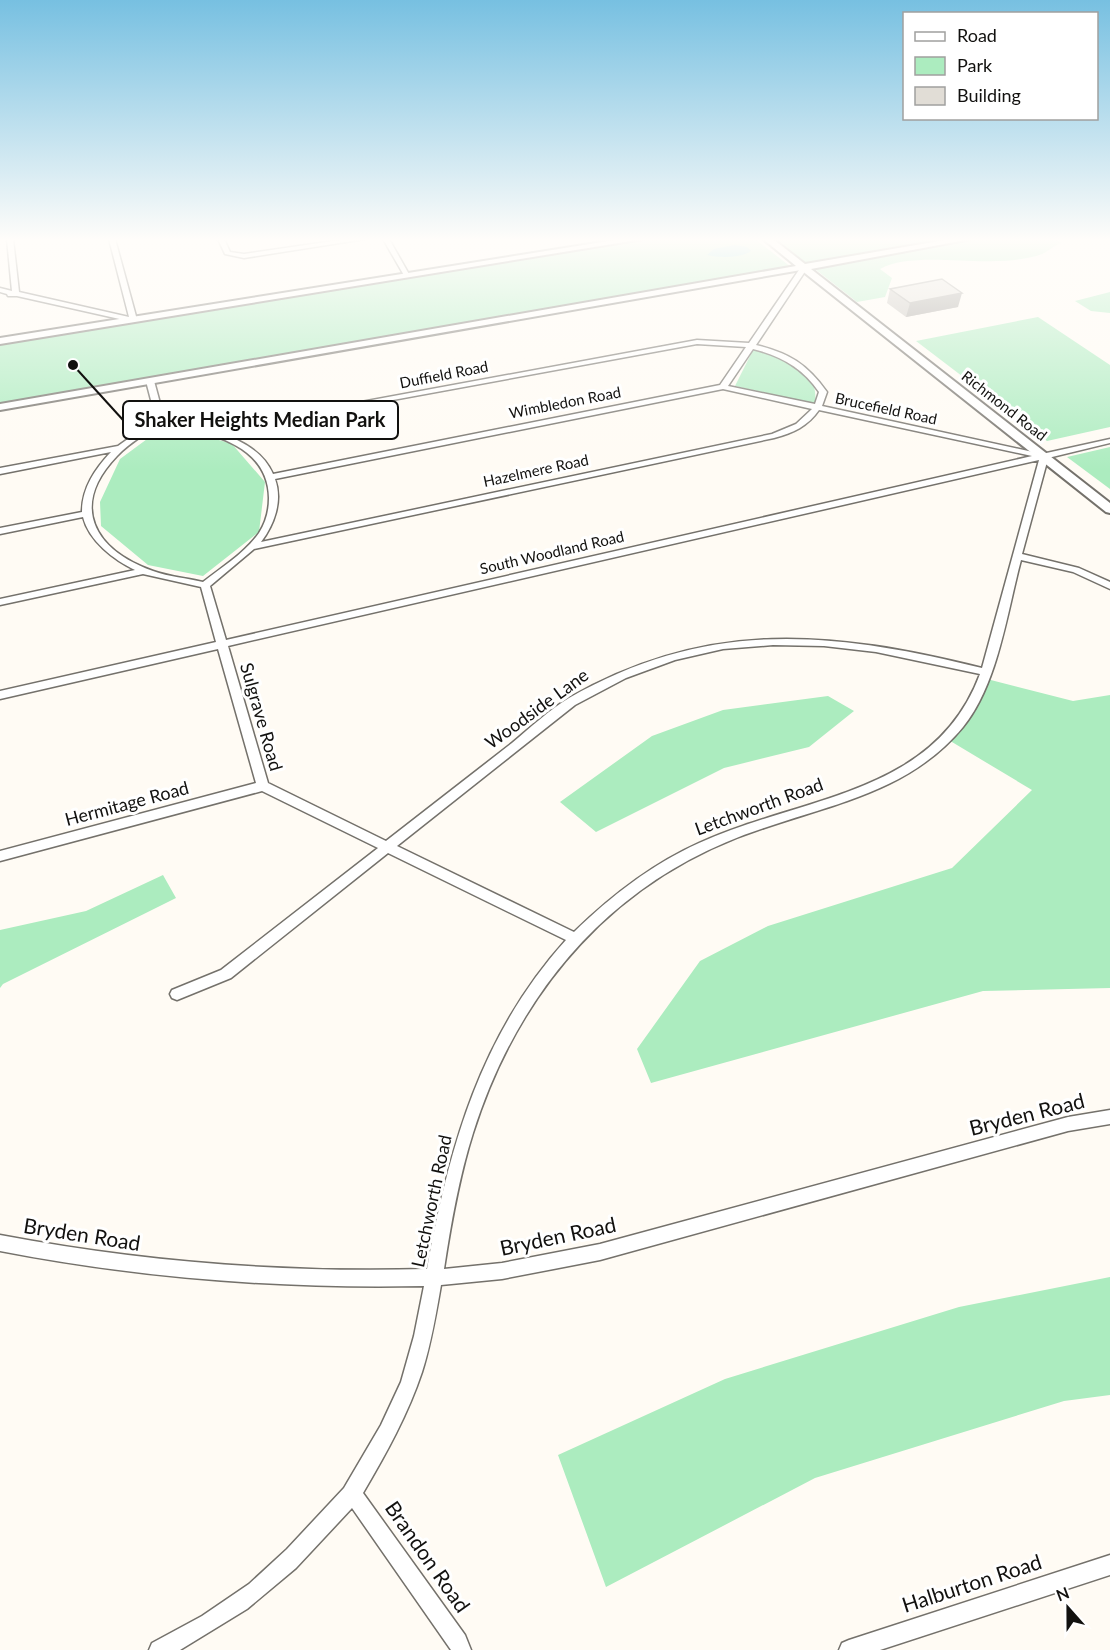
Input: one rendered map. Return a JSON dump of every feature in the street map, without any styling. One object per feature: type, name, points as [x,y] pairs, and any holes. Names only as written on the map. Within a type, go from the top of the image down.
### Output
[{"type":"main road","points":[[0,341],[158,316]]},
{"type":"main road","points":[[0,407],[526,316]]},
{"type":"main road","name":"Richmond Road","points":[[864,316],[1110,509]]},
{"type":"street","points":[[115,316],[133,320],[132,316]]},
{"type":"street","points":[[723,387],[772,316]]},
{"type":"street","name":"Duffield Road","points":[[213,431],[676,345],[713,342],[752,346],[787,357],[816,379],[823,392],[819,408]]},
{"type":"street","points":[[150,381],[160,420]]},
{"type":"street","name":"Brucefield Road","points":[[723,387],[1044,456]]},
{"type":"street","name":"Wimbledon Road","points":[[272,477],[723,387]]},
{"type":"street","name":"Hazelmere Road","points":[[252,547],[774,436],[804,424],[819,408]]},
{"type":"street","points":[[160,420],[213,431],[237,442],[258,459],[272,477],[274,496],[269,524],[252,547],[205,585],[144,571],[110,552],[93,530],[86,514],[90,487],[102,467],[120,448],[160,420]]},
{"type":"street","name":"South Woodland Road","points":[[0,695],[1110,441]]},
{"type":"street","points":[[0,471],[120,448]]},
{"type":"street","name":"Letchworth Road","points":[[159,1650],[218,1618],[283,1567],[352,1493],[401,1404],[416,1365],[458,1158],[481,1089],[506,1037],[538,984],[576,939],[604,912],[694,851],[757,825],[859,793],[893,778],[923,759],[947,738],[962,721],[977,696],[1044,456]]},
{"type":"street","points":[[0,531],[86,514]]},
{"type":"street","points":[[1017,556],[1076,570],[1110,586]]},
{"type":"street","points":[[0,602],[144,571]]},
{"type":"street","name":"Sulgrave Road","points":[[205,585],[263,786],[576,939]]},
{"type":"street","name":"Woodside Lane","points":[[177,994],[226,974],[571,702],[601,684],[657,660],[721,645],[805,641],[903,653],[984,672]]},
{"type":"street","name":"Hermitage Road","points":[[0,856],[263,786]]},
{"type":"street","name":"Bryden Road","points":[[0,1243],[118,1263],[195,1272],[324,1279],[435,1277],[536,1266],[600,1252],[1068,1124],[1110,1117]]},
{"type":"street","name":"Brandon Road","points":[[352,1493],[458,1642],[461,1650]]},
{"type":"street","name":"Halburton Road","points":[[849,1650],[1110,1565]]},
{"type":"green space","points":[[157,316],[514,316],[0,407],[0,341]]},
{"type":"green space","points":[[1038,317],[1110,365],[1110,427],[1047,441],[916,341]]},
{"type":"green space","points":[[754,348],[788,361],[803,371],[814,387],[816,404],[735,386]]},
{"type":"green space","points":[[162,428],[183,429],[232,444],[265,482],[259,532],[203,576],[148,565],[101,526],[100,502],[120,459]]},
{"type":"green space","points":[[1110,447],[1110,489],[1067,457]]},
{"type":"green space","points":[[983,678],[1073,701],[1110,695],[1110,988],[983,991],[651,1083],[637,1049],[700,961],[768,926],[952,868],[1032,790],[947,739]]},
{"type":"green space","points":[[828,696],[854,711],[809,747],[724,768],[596,832],[560,802],[652,736],[723,710]]},
{"type":"green space","points":[[163,875],[176,898],[3,984],[0,988],[0,930],[86,911]]},
{"type":"green space","points":[[1110,1277],[1110,1395],[1064,1401],[815,1478],[606,1587],[558,1455],[725,1379],[959,1307]]},
{"type":"place","name":"Shaker Heights Median Park","points":[[73,365]]}]
